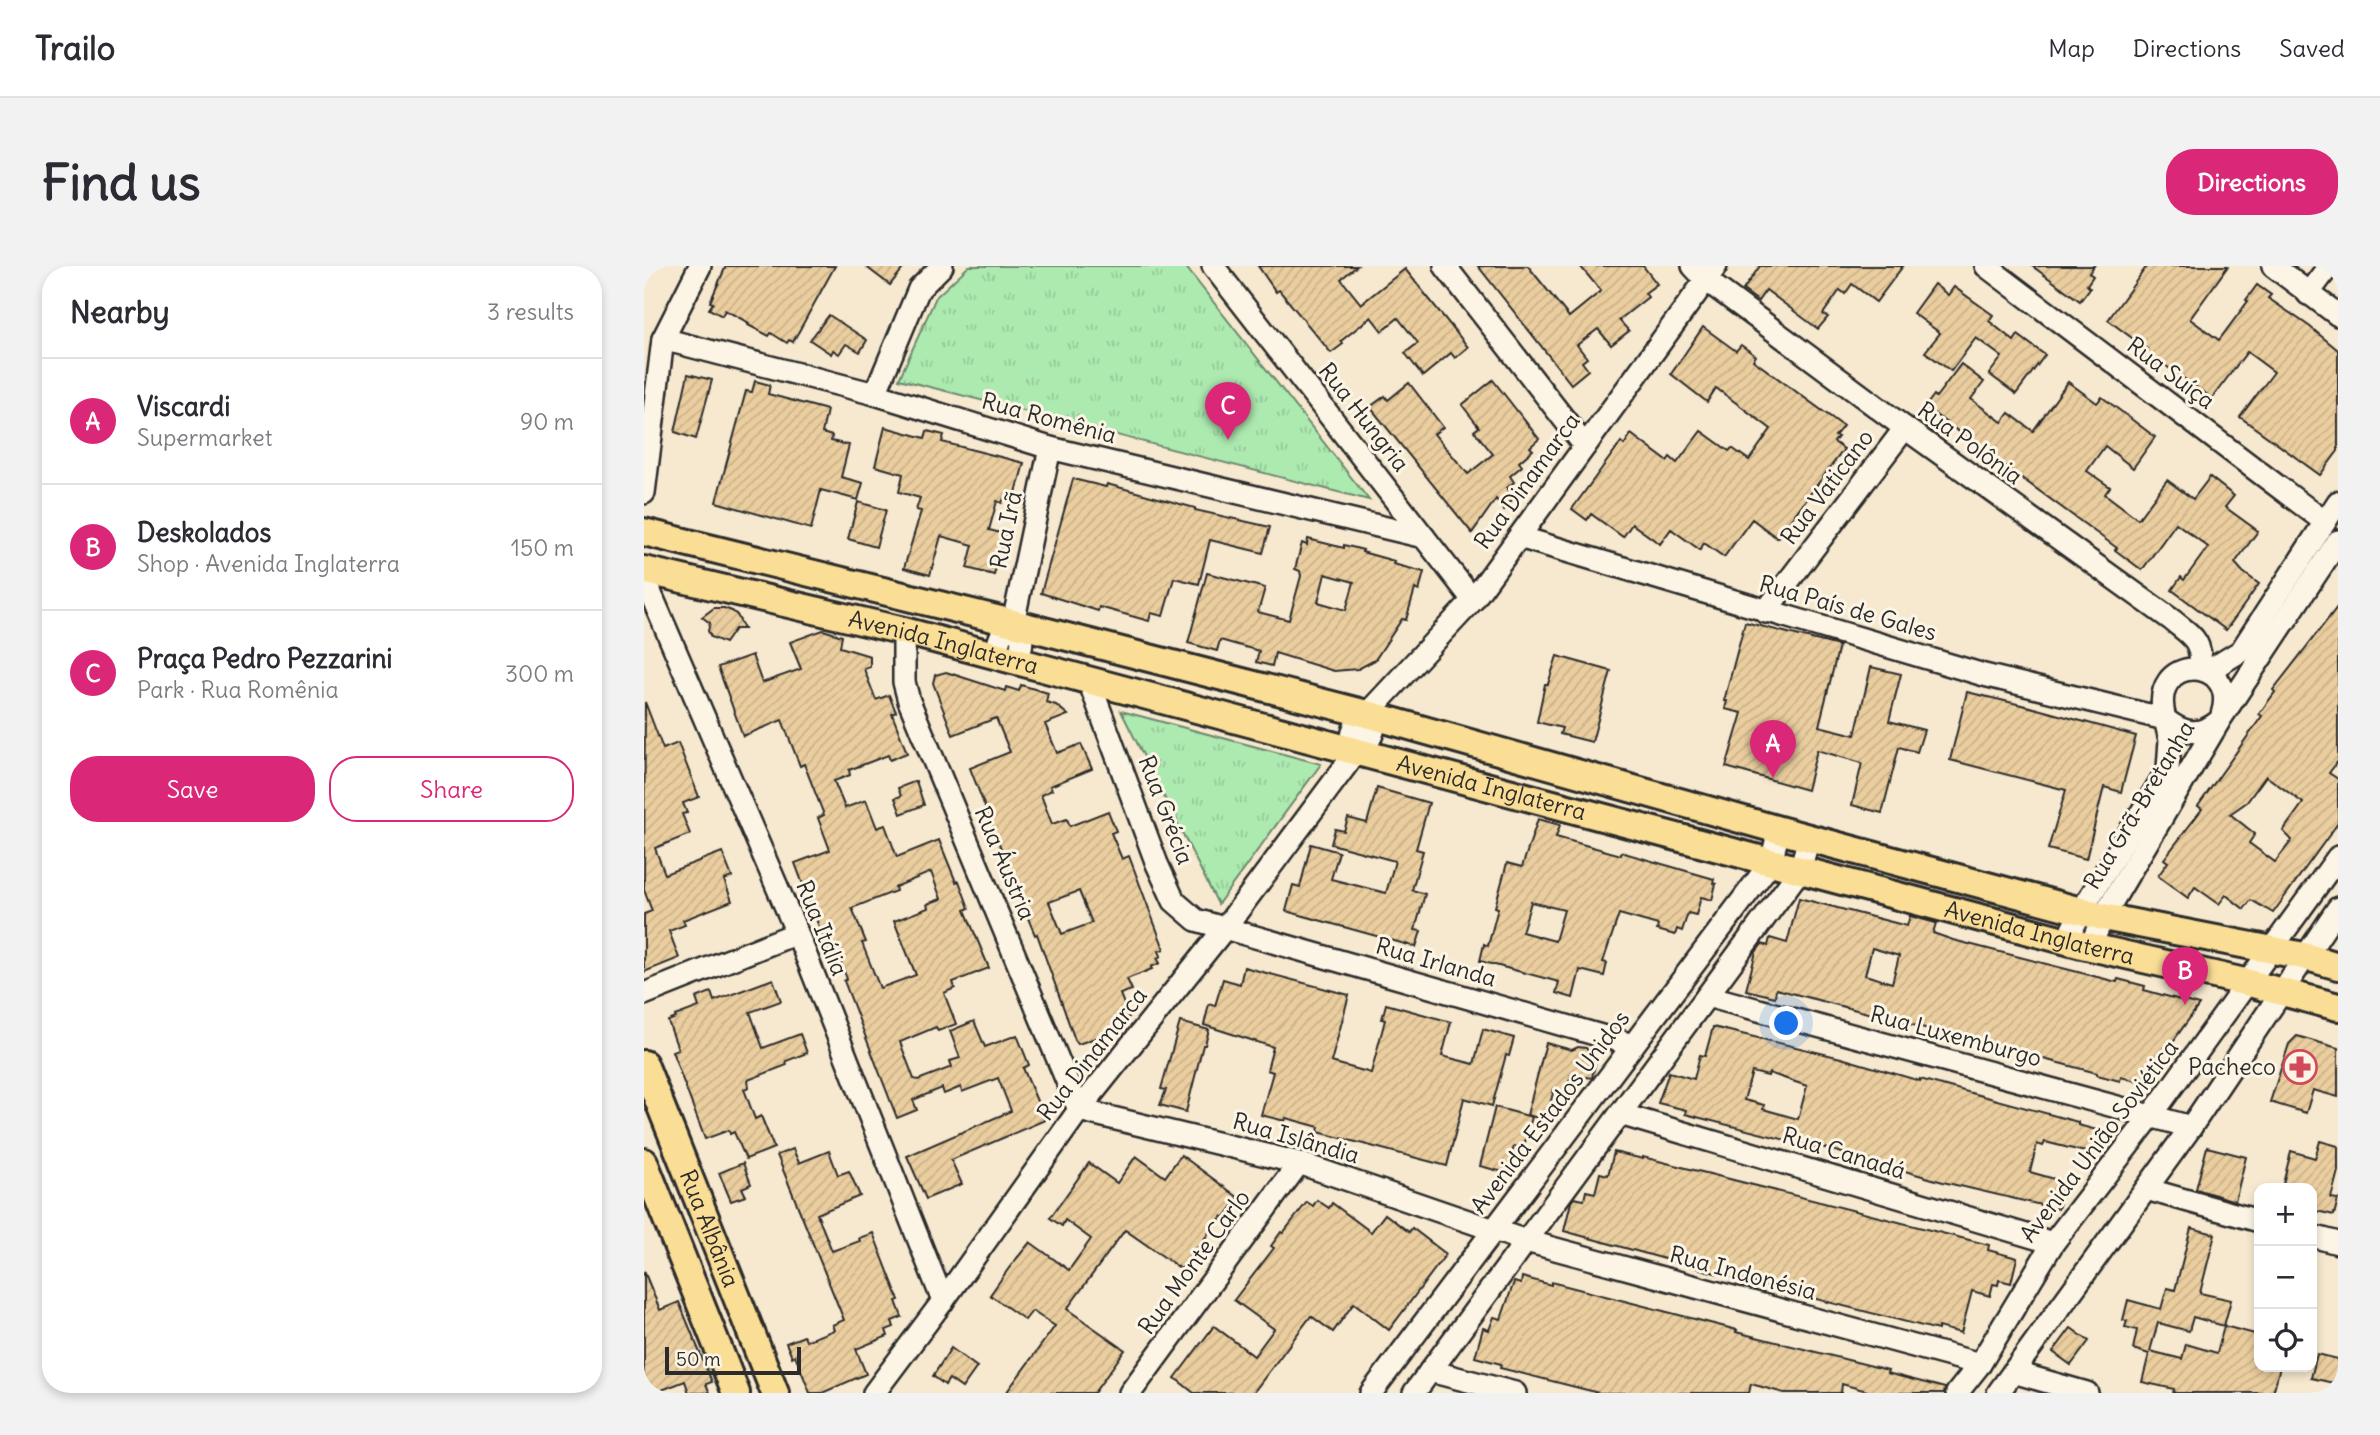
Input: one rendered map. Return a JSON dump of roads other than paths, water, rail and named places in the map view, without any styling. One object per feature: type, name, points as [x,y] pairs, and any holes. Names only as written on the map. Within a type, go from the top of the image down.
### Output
[{"type":"main road","name":"Avenida Inglaterra","points":[[653,534],[1367,714],[1779,830],[2092,914],[2272,949],[2338,966]]},
{"type":"main road","points":[[647,574],[653,534]]},
{"type":"main road","name":"Avenida Inglaterra","points":[[647,574],[904,631],[2078,944],[2249,983],[2338,1007]]},
{"type":"main road","name":"Rua Albânia","points":[[644,1064],[775,1393]]},
{"type":"main road","name":"Rua Albânia","points":[[644,1161],[736,1393]]},
{"type":"street","points":[[644,493],[663,339],[700,266]]},
{"type":"street","points":[[875,394],[919,289],[942,266]]},
{"type":"street","name":"Rua Hungria","points":[[1213,266],[1473,600]]},
{"type":"street","points":[[1445,266],[1585,446]]},
{"type":"street","name":"Rua Suíça","points":[[1986,266],[2325,522]]},
{"type":"street","points":[[2273,266],[2338,315]]},
{"type":"street","points":[[2308,294],[2329,266]]},
{"type":"street","name":"Rua Dinamarca","points":[[874,1393],[1079,1110],[1226,929],[1356,752],[1351,740],[1357,721],[1367,714],[1473,600],[1585,446],[1705,271]]},
{"type":"street","name":"Rua Polônia","points":[[1705,271],[1905,429],[2193,637],[2201,649],[2204,670]]},
{"type":"street","name":"Rua Romênia","points":[[663,339],[875,394],[1050,448],[1424,537]]},
{"type":"street","name":"Rua Vaticano","points":[[1765,612],[1905,429]]},
{"type":"street","name":"Rua Irã","points":[[1006,660],[998,642],[1003,631],[1013,623],[1050,448]]},
{"type":"street","points":[[1354,520],[1370,513],[1388,491]]},
{"type":"street","points":[[2204,670],[2241,651],[2338,502]]},
{"type":"street","name":"Rua País de Gales","points":[[1519,537],[1984,675],[2165,719]]},
{"type":"street","name":"Rua Grã-Bretanha","points":[[2092,914],[2221,718],[2330,572],[2338,541]]},
{"type":"street","name":"Rua Itália","points":[[647,574],[797,933],[943,1301]]},
{"type":"street","name":"Rua Áustria","points":[[904,631],[904,682],[909,701],[1079,1110]]},
{"type":"street","points":[[2189,668],[2204,670],[2220,682],[2226,698],[2221,718],[2205,730],[2189,733],[2165,719],[2161,698],[2170,678],[2189,668]]},
{"type":"street","name":"Rua Grécia","points":[[1089,681],[1157,864],[1174,901],[1196,920],[1226,929]]},
{"type":"street","name":"Rua Grã-Bretanha","points":[[2092,914],[2168,769],[2170,740],[2165,719]]},
{"type":"street","points":[[1771,862],[1779,830]]},
{"type":"street","points":[[1413,1393],[1800,870],[1809,838]]},
{"type":"street","name":"Avenida União Soviética","points":[[1957,1393],[1980,1364],[2053,1243],[2249,983],[2338,857]]},
{"type":"street","name":"Avenida Estados Unidos","points":[[1371,1393],[1771,862]]},
{"type":"street","points":[[1998,1393],[2191,1127],[2338,908]]},
{"type":"street","points":[[2078,944],[2092,914]]},
{"type":"street","name":"Rua Irlanda","points":[[1226,929],[1633,1045]]},
{"type":"street","points":[[644,994],[797,933]]},
{"type":"street","name":"Rua Luxemburgo","points":[[1707,996],[2191,1127]]},
{"type":"street","name":"Rua Islândia","points":[[1079,1110],[1300,1163],[1494,1230]]},
{"type":"street","name":"Rua Canadá","points":[[1620,1114],[2053,1243]]},
{"type":"street","name":"Rua Monte Carlo","points":[[1130,1393],[1300,1163]]},
{"type":"street","points":[[2146,1189],[2254,1220]]},
{"type":"street","name":"Rua Indonésia","points":[[1494,1230],[1980,1364]]},
{"type":"street","points":[[2317,1237],[2338,1243]]},
{"type":"street","points":[[1430,1371],[1515,1393]]},
{"type":"street","points":[[2013,1372],[2087,1393]]},
{"type":"place","name":"Praça Pedro Pezzarini","points":[[1228,440]]},
{"type":"place","name":"Viscardi","points":[[1773,778]]},
{"type":"place","name":"Deskolados","points":[[2185,1005]]},
{"type":"place","name":"Pacheco","points":[[2300,1067]]}]
